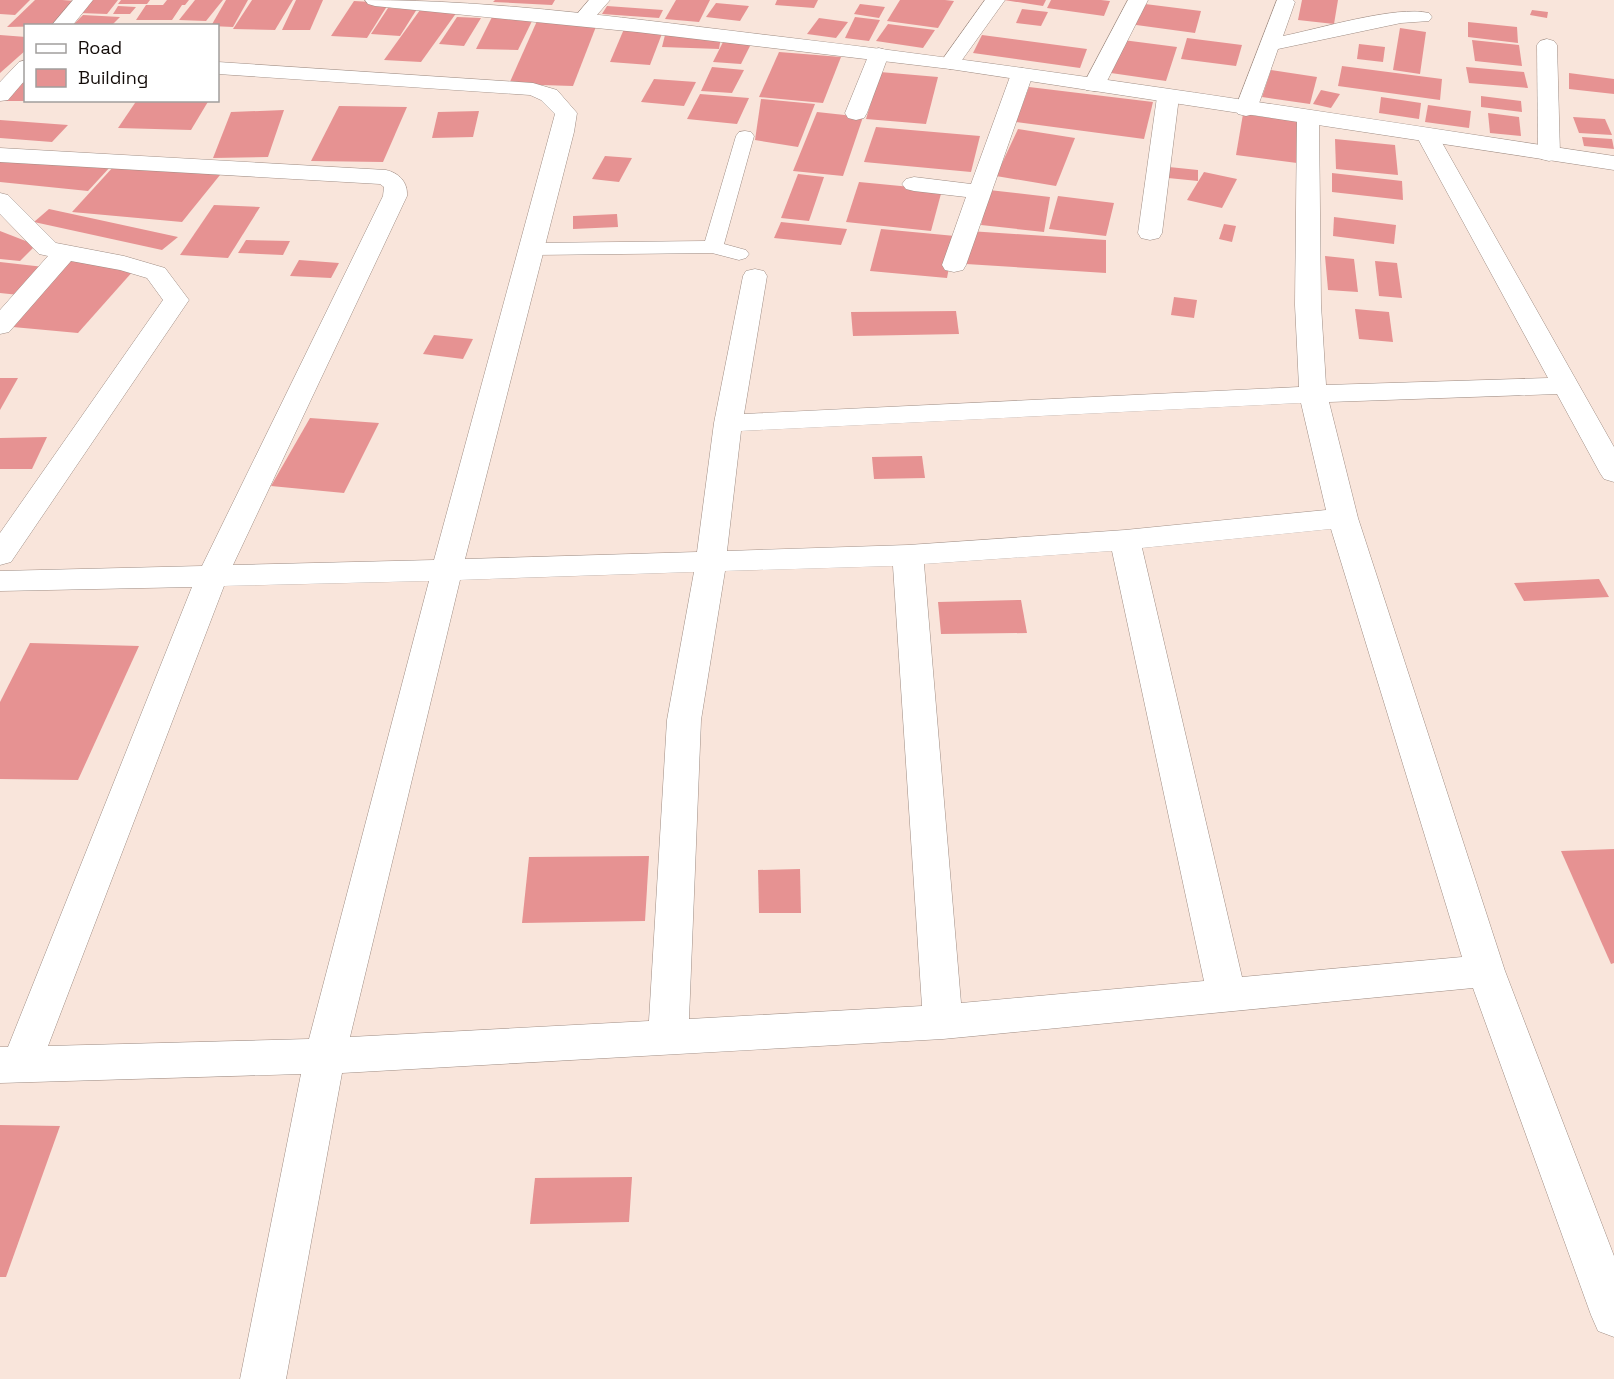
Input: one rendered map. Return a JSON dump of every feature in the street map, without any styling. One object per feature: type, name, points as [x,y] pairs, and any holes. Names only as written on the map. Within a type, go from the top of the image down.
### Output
[{"type":"street","points":[[62,24],[83,0]]},
{"type":"street","points":[[375,0],[582,20],[950,63],[1614,164]]},
{"type":"street","points":[[582,20],[600,0]]},
{"type":"street","points":[[950,63],[995,0]]},
{"type":"street","points":[[1094,85],[1138,0]]},
{"type":"street","points":[[1246,109],[1285,2]]},
{"type":"street","points":[[1269,45],[1401,17],[1422,17]]},
{"type":"street","points":[[1547,45],[1550,154]]},
{"type":"street","points":[[856,113],[879,54]]},
{"type":"street","points":[[0,95],[24,68]]},
{"type":"street","points":[[219,68],[533,89],[549,95],[566,113],[533,249],[447,570],[325,1056],[263,1379]]},
{"type":"street","points":[[954,265],[1022,74]]},
{"type":"street","points":[[1150,233],[1168,97]]},
{"type":"street","points":[[1308,118],[1308,305],[1313,394],[1343,518],[1486,971],[1614,1315]]},
{"type":"street","points":[[1428,137],[1614,473]]},
{"type":"street","points":[[0,155],[386,177],[393,182],[396,188],[395,196],[212,576],[10,1064],[325,1056],[944,1022],[1486,971]]},
{"type":"street","points":[[914,184],[980,192]]},
{"type":"street","points":[[0,200],[48,249],[124,263],[156,273],[176,300],[0,555]]},
{"type":"street","points":[[0,326],[64,253]]},
{"type":"street","points":[[668,1036],[684,720],[711,561],[747,265]]},
{"type":"street","points":[[728,423],[1313,394],[1566,386]]},
{"type":"street","points":[[0,581],[908,555],[1125,540],[1343,518]]},
{"type":"street","points":[[1125,540],[1227,996]]},
{"type":"street","points":[[908,555],[944,1022]]},
{"type":"lane","points":[[713,247],[745,136]]},
{"type":"lane","points":[[533,249],[713,247],[747,265]]},
{"type":"building","points":[[0,0],[30,0],[15,15],[0,14]]},
{"type":"building","points":[[35,0],[76,1],[54,24],[24,24],[24,27],[7,27]]},
{"type":"building","points":[[89,0],[118,0],[107,14],[79,13]]},
{"type":"building","points":[[121,0],[150,0],[147,4],[118,4]]},
{"type":"building","points":[[167,0],[189,0],[182,5],[172,20],[136,20],[146,5],[163,5]]},
{"type":"building","points":[[195,0],[223,0],[206,21],[179,20]]},
{"type":"building","points":[[226,0],[248,0],[233,27],[212,24]]},
{"type":"building","points":[[252,0],[293,0],[275,30],[233,29]]},
{"type":"building","points":[[296,0],[323,0],[310,30],[282,30]]},
{"type":"building","points":[[495,0],[555,0],[552,5],[493,2]]},
{"type":"building","points":[[676,0],[710,0],[699,22],[665,19]]},
{"type":"building","points":[[777,0],[818,0],[814,8],[775,5]]},
{"type":"building","points":[[900,0],[954,1],[938,28],[887,21]]},
{"type":"building","points":[[1004,0],[1046,0],[1043,6]]},
{"type":"building","points":[[1051,0],[1110,1],[1104,16],[1047,8]]},
{"type":"building","points":[[1302,0],[1338,0],[1334,24],[1298,20]]},
{"type":"building","points":[[354,1],[389,3],[367,38],[331,36]]},
{"type":"building","points":[[716,3],[749,6],[740,21],[706,17]]},
{"type":"building","points":[[1137,3],[1201,11],[1195,33],[1129,24]]},
{"type":"building","points":[[860,4],[885,7],[879,18],[854,14]]},
{"type":"building","points":[[118,6],[136,7],[130,14],[113,14]]},
{"type":"building","points":[[607,6],[663,10],[659,18],[602,14]]},
{"type":"building","points":[[388,8],[417,9],[400,36],[371,34]]},
{"type":"building","points":[[1022,9],[1048,12],[1041,26],[1016,23]]},
{"type":"building","points":[[420,10],[457,12],[421,62],[384,60]]},
{"type":"building","points":[[1532,10],[1548,12],[1547,18],[1530,15]]},
{"type":"building","points":[[83,15],[120,17],[113,24],[74,24]]},
{"type":"building","points":[[457,17],[481,18],[464,46],[439,44]]},
{"type":"building","points":[[492,17],[533,19],[518,50],[476,49]]},
{"type":"building","points":[[855,17],[880,20],[869,41],[845,38]]},
{"type":"building","points":[[819,18],[848,22],[836,38],[807,34]]},
{"type":"building","points":[[537,21],[597,24],[573,86],[509,84]]},
{"type":"building","points":[[1468,22],[1517,27],[1518,43],[1468,37]]},
{"type":"building","points":[[888,24],[935,30],[923,48],[876,41]]},
{"type":"building","points":[[1400,28],[1426,32],[1420,74],[1393,70]]},
{"type":"building","points":[[624,29],[663,31],[650,65],[610,62]]},
{"type":"building","points":[[0,35],[24,37],[24,52],[0,73]]},
{"type":"building","points":[[665,35],[721,37],[719,49],[662,47]]},
{"type":"building","points":[[982,35],[1087,49],[1080,68],[973,53]]},
{"type":"building","points":[[725,38],[753,40],[741,64],[713,62]]},
{"type":"building","points":[[1187,38],[1242,45],[1236,66],[1181,59]]},
{"type":"building","points":[[1123,40],[1177,47],[1166,81],[1111,73]]},
{"type":"building","points":[[1472,40],[1519,45],[1522,66],[1475,61]]},
{"type":"building","points":[[1359,44],[1385,47],[1383,62],[1357,59]]},
{"type":"building","points":[[779,52],[841,57],[823,103],[759,97]]},
{"type":"building","points":[[1342,66],[1442,79],[1440,100],[1338,86]]},
{"type":"building","points":[[712,67],[744,70],[732,93],[701,91]]},
{"type":"building","points":[[1466,67],[1524,72],[1528,88],[1469,83]]},
{"type":"building","points":[[1271,70],[1317,77],[1310,104],[1262,97]]},
{"type":"building","points":[[880,72],[938,77],[926,124],[866,119]]},
{"type":"building","points":[[1569,73],[1614,79],[1614,94],[1569,89]]},
{"type":"building","points":[[654,79],[696,82],[684,106],[641,102]]},
{"type":"building","points":[[16,83],[24,83],[24,101],[2,101]]},
{"type":"building","points":[[1029,87],[1153,102],[1144,139],[1016,122]]},
{"type":"building","points":[[1321,90],[1340,94],[1331,108],[1313,104]]},
{"type":"building","points":[[700,94],[749,98],[737,124],[687,119]]},
{"type":"building","points":[[1481,96],[1521,101],[1522,112],[1481,107]]},
{"type":"building","points":[[1381,97],[1421,103],[1419,119],[1379,113]]},
{"type":"building","points":[[761,99],[815,104],[798,147],[755,140]]},
{"type":"building","points":[[136,102],[208,102],[191,130],[118,128]]},
{"type":"building","points":[[1428,105],[1471,111],[1469,128],[1425,122]]},
{"type":"building","points":[[339,106],[407,107],[383,162],[311,161]]},
{"type":"building","points":[[284,110],[268,157],[213,158],[231,112]]},
{"type":"building","points":[[479,111],[473,137],[432,138],[438,112]]},
{"type":"building","points":[[817,112],[863,117],[843,176],[793,171]]},
{"type":"building","points":[[1488,113],[1519,117],[1521,136],[1490,133]]},
{"type":"building","points":[[1243,114],[1302,122],[1297,163],[1236,155]]},
{"type":"building","points":[[1573,117],[1605,119],[1612,135],[1579,133]]},
{"type":"building","points":[[0,120],[68,125],[52,142],[0,138]]},
{"type":"building","points":[[876,127],[980,136],[971,172],[864,162]]},
{"type":"building","points":[[1018,129],[1075,138],[1056,186],[996,176]]},
{"type":"building","points":[[1582,137],[1612,139],[1614,149],[1584,146]]},
{"type":"building","points":[[1335,139],[1395,145],[1398,175],[1336,169]]},
{"type":"building","points":[[605,156],[632,158],[619,182],[592,179]]},
{"type":"building","points":[[0,160],[111,166],[88,191],[0,182]]},
{"type":"building","points":[[114,166],[220,175],[182,222],[72,212]]},
{"type":"building","points":[[1169,167],[1198,170],[1198,181],[1168,178]]},
{"type":"building","points":[[1204,172],[1237,179],[1222,208],[1187,200]]},
{"type":"building","points":[[1332,173],[1402,181],[1403,200],[1332,192]]},
{"type":"building","points":[[798,174],[824,177],[809,221],[781,218]]},
{"type":"building","points":[[859,182],[942,190],[931,231],[846,222]]},
{"type":"building","points":[[989,190],[1050,197],[1044,232],[981,225]]},
{"type":"building","points":[[1058,196],[1114,203],[1106,236],[1049,229]]},
{"type":"building","points":[[214,205],[260,207],[228,258],[180,255]]},
{"type":"building","points":[[49,209],[178,237],[162,250],[34,222]]},
{"type":"building","points":[[617,214],[618,227],[573,229],[573,216]]},
{"type":"building","points":[[1334,217],[1396,225],[1394,244],[1333,236]]},
{"type":"building","points":[[781,222],[847,229],[841,245],[774,238]]},
{"type":"building","points":[[1224,224],[1236,226],[1232,242],[1219,239]]},
{"type":"building","points":[[881,229],[955,236],[947,278],[870,271]]},
{"type":"building","points":[[0,231],[36,245],[20,261],[0,259]]},
{"type":"building","points":[[969,231],[1106,240],[1106,273],[966,264]]},
{"type":"building","points":[[246,240],[290,241],[283,255],[238,253]]},
{"type":"building","points":[[1325,256],[1354,259],[1358,292],[1328,290]]},
{"type":"building","points":[[64,260],[134,270],[78,333],[2,326]]},
{"type":"building","points":[[299,260],[339,263],[331,278],[290,276]]},
{"type":"building","points":[[1375,261],[1397,263],[1402,298],[1379,296]]},
{"type":"building","points":[[0,262],[44,267],[19,295],[0,293]]},
{"type":"building","points":[[1174,297],[1197,300],[1194,318],[1171,315]]},
{"type":"building","points":[[1355,309],[1389,312],[1393,342],[1359,339]]},
{"type":"building","points":[[956,311],[959,334],[853,336],[851,312]]},
{"type":"building","points":[[434,335],[473,339],[463,359],[423,354]]},
{"type":"building","points":[[0,378],[18,378],[0,410]]},
{"type":"building","points":[[310,418],[379,423],[344,493],[271,486]]},
{"type":"building","points":[[47,437],[32,469],[0,469],[0,438]]},
{"type":"building","points":[[922,456],[925,478],[874,479],[872,457]]},
{"type":"building","points":[[1599,579],[1609,597],[1524,601],[1514,583]]},
{"type":"building","points":[[1021,600],[1027,633],[941,634],[938,602]]},
{"type":"building","points":[[30,643],[139,646],[78,780],[0,779],[0,702]]},
{"type":"building","points":[[1614,849],[1614,963],[1611,964],[1561,851]]},
{"type":"building","points":[[649,856],[645,921],[522,923],[529,857]]},
{"type":"building","points":[[800,869],[801,913],[759,913],[758,870]]},
{"type":"building","points":[[0,1125],[60,1126],[6,1277],[0,1277]]},
{"type":"building","points":[[632,1177],[629,1222],[530,1224],[535,1178]]}]
